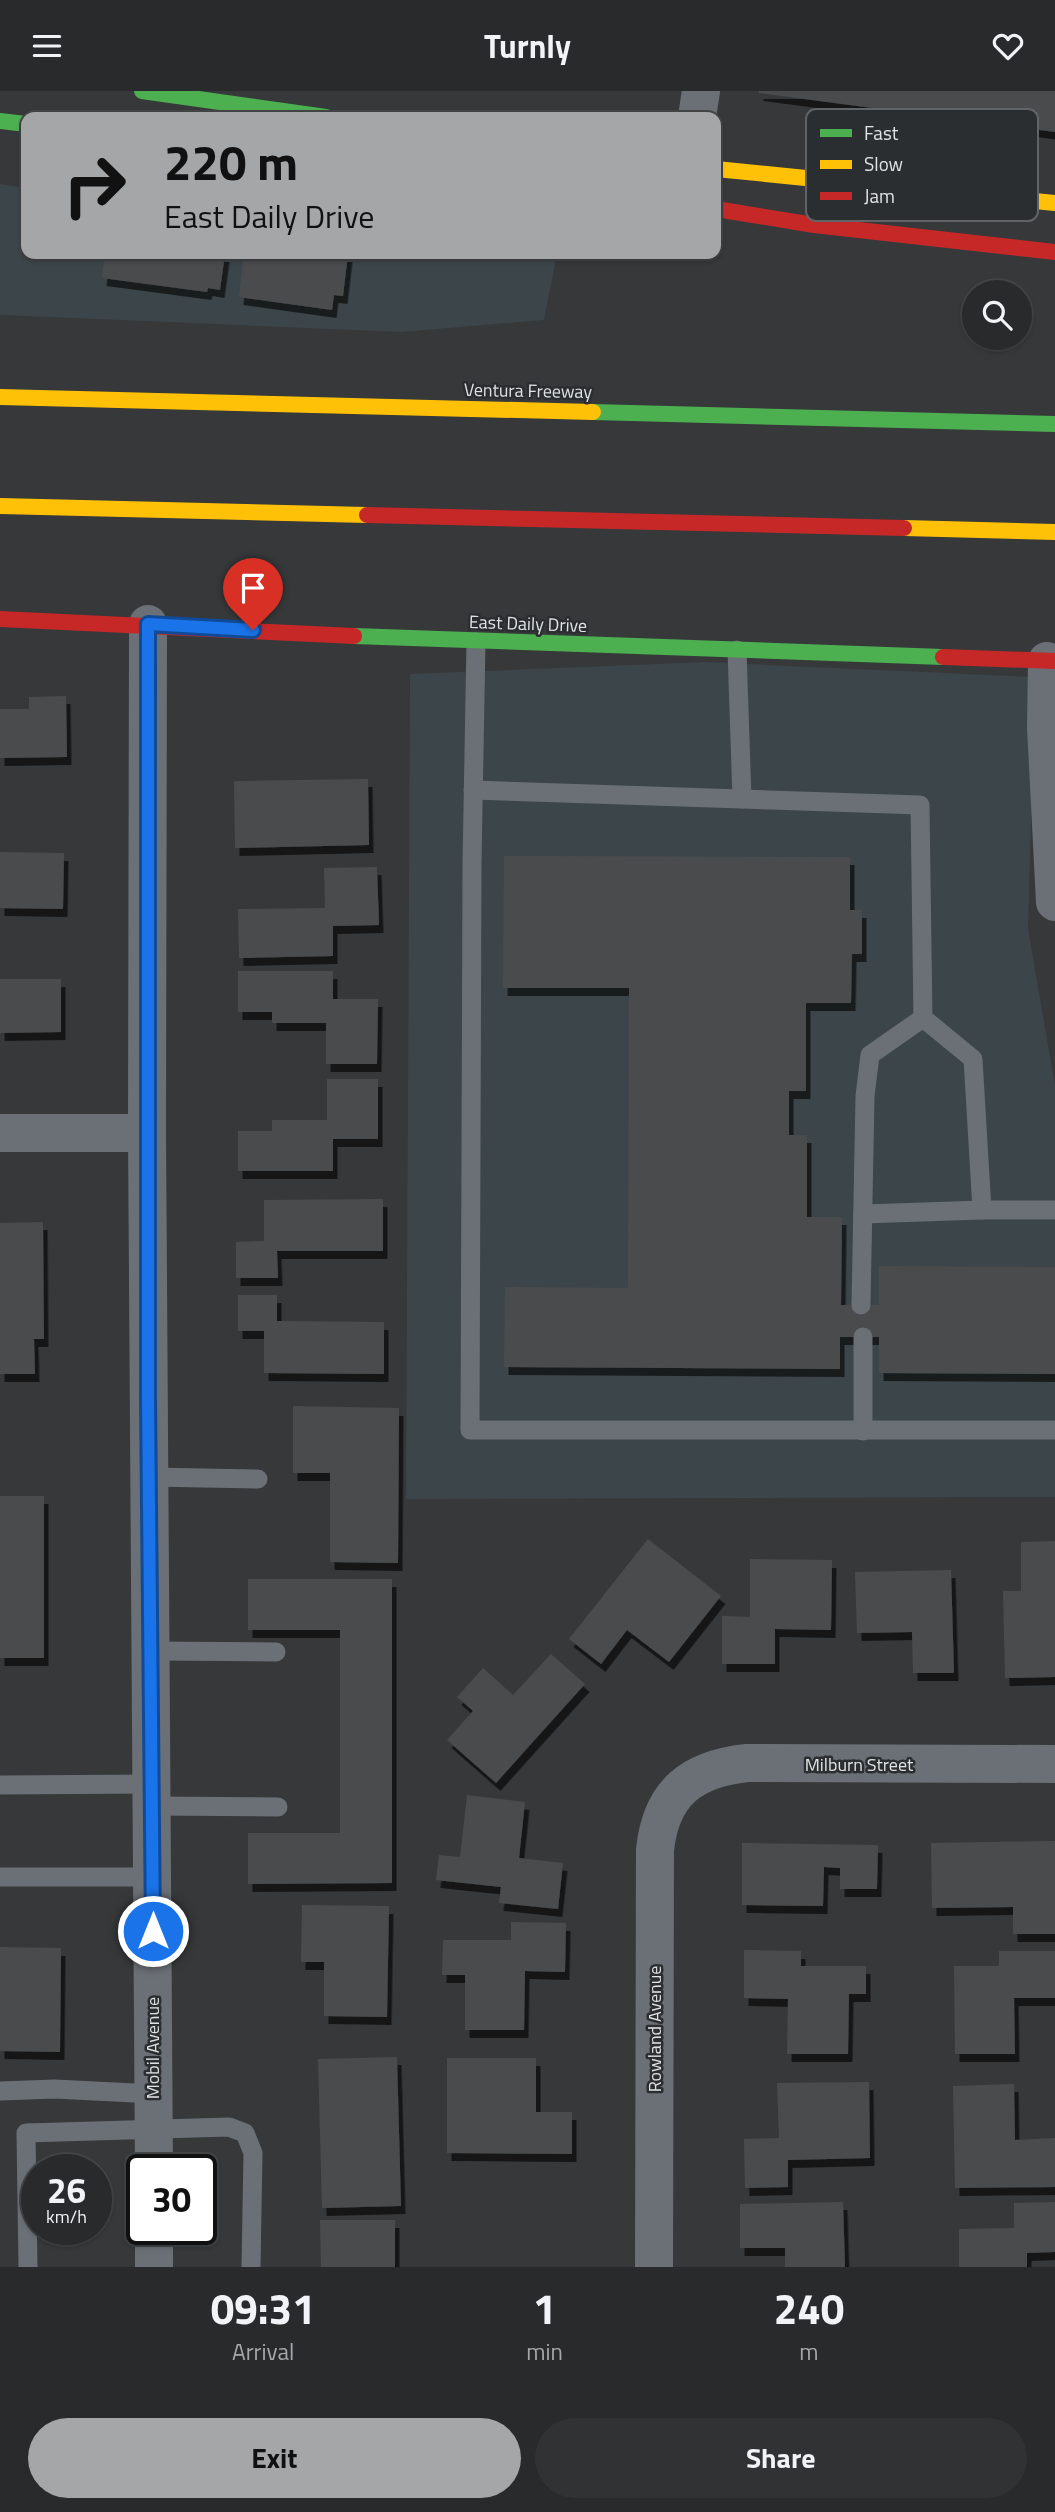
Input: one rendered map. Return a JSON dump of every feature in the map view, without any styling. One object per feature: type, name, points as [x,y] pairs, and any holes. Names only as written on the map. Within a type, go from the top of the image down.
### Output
[{"type":"main road","points":[[142,91],[288,112]]},
{"type":"main road","points":[[0,121],[21,123]]},
{"type":"main road","points":[[721,169],[806,178]]},
{"type":"main road","points":[[721,210],[814,225],[1055,252]]},
{"type":"main road","name":"Ventura Freeway","points":[[0,397],[1055,424]]},
{"type":"main road","points":[[0,506],[1055,532]]},
{"type":"main road","name":"East Daily Drive","points":[[0,619],[148,624],[476,642],[1051,661]]},
{"type":"street","points":[[698,112],[701,91]]},
{"type":"street","name":"Mobil Avenue","points":[[148,624],[147,1133],[153,1651],[154,2154]]},
{"type":"street","points":[[1051,661],[1046,727],[1055,902]]},
{"type":"street","points":[[0,1133],[147,1133]]},
{"type":"street","name":"Milburn Street","points":[[673,1795],[692,1777],[720,1766],[747,1763],[1055,1764]]},
{"type":"street","name":"Rowland Avenue","points":[[654,2267],[655,1850],[656,1834],[673,1795]]},
{"type":"street","points":[[154,2245],[154,2267]]},
{"type":"lane","points":[[476,642],[470,1430],[1055,1430]]},
{"type":"lane","points":[[737,650],[742,799]]},
{"type":"lane","points":[[473,790],[920,805],[923,1018],[973,1059],[982,1210]]},
{"type":"lane","points":[[861,1305],[864,1096],[870,1055],[923,1018]]},
{"type":"lane","points":[[863,1214],[1055,1210]]},
{"type":"lane","points":[[863,1337],[863,1431]]},
{"type":"lane","points":[[150,1477],[258,1479]]},
{"type":"lane","points":[[153,1651],[276,1653]]},
{"type":"lane","points":[[0,1785],[278,1807]]},
{"type":"lane","points":[[0,1877],[153,1877]]},
{"type":"lane","points":[[0,2091],[154,2111],[245,2133],[253,2153],[251,2267]]},
{"type":"lane","points":[[28,2267],[26,2133],[154,2111]]},
{"type":"shaded area","points":[[0,184],[21,187],[21,259],[556,259],[544,320],[401,332],[0,315]]},
{"type":"shaded area","points":[[704,662],[1035,677],[1028,929],[1055,1085],[1055,1497],[406,1499],[410,674]]},
{"type":"building","points":[[1055,91],[1055,132],[1038,130],[1038,109],[880,109],[759,93]]},
{"type":"building","points":[[104,259],[224,259],[220,290],[208,288],[207,292],[102,278]]},
{"type":"building","points":[[243,259],[347,259],[343,296],[334,295],[332,310],[239,297]]},
{"type":"building","points":[[66,696],[67,757],[0,758],[0,709],[29,709],[29,697]]},
{"type":"building","points":[[368,779],[369,845],[235,848],[234,781]]},
{"type":"building","points":[[0,852],[64,853],[63,909],[0,908]]},
{"type":"building","points":[[504,856],[850,857],[850,910],[862,910],[862,954],[852,954],[851,1003],[806,1003],[806,1091],[789,1091],[789,1135],[807,1135],[807,1217],[842,1217],[841,1305],[879,1305],[879,1266],[1055,1267],[1055,1374],[879,1373],[879,1337],[840,1337],[840,1369],[504,1367],[505,1287],[628,1288],[629,988],[503,988]]},
{"type":"building","points":[[377,867],[379,925],[333,926],[333,956],[239,958],[238,909],[325,908],[324,868]]},
{"type":"building","points":[[238,971],[333,971],[333,999],[378,999],[377,1064],[326,1064],[326,1023],[272,1023],[272,1012],[238,1012]]},
{"type":"building","points":[[0,979],[61,979],[61,1032],[0,1033]]},
{"type":"building","points":[[327,1079],[378,1079],[378,1139],[333,1139],[333,1171],[238,1171],[238,1131],[272,1131],[272,1120],[327,1120]]},
{"type":"building","points":[[383,1199],[383,1251],[277,1251],[278,1278],[236,1278],[236,1242],[264,1241],[264,1200]]},
{"type":"building","points":[[43,1222],[44,1339],[34,1339],[35,1374],[0,1374],[0,1223]]},
{"type":"building","points":[[238,1295],[277,1295],[277,1321],[384,1322],[384,1374],[264,1373],[264,1331],[238,1331]]},
{"type":"building","points":[[293,1406],[399,1408],[398,1563],[330,1562],[330,1473],[293,1473]]},
{"type":"building","points":[[0,1496],[44,1496],[44,1658],[0,1658]]},
{"type":"building","points":[[648,1539],[721,1596],[669,1662],[627,1630],[601,1664],[569,1639]]},
{"type":"building","points":[[1055,1541],[1055,1677],[1005,1678],[1003,1591],[1021,1591],[1021,1542]]},
{"type":"building","points":[[750,1559],[832,1560],[831,1630],[775,1629],[775,1664],[722,1664],[722,1616],[750,1617]]},
{"type":"building","points":[[951,1570],[954,1673],[913,1673],[912,1632],[857,1633],[855,1572]]},
{"type":"building","points":[[248,1579],[392,1579],[392,1883],[248,1884],[248,1833],[340,1833],[340,1630],[248,1630]]},
{"type":"building","points":[[551,1654],[585,1684],[496,1783],[447,1740],[473,1711],[457,1697],[483,1668],[513,1695]]},
{"type":"building","points":[[467,1795],[525,1802],[519,1858],[563,1863],[558,1909],[499,1903],[501,1887],[436,1880],[439,1855],[460,1857]]},
{"type":"building","points":[[1055,1841],[1055,1934],[1013,1934],[1013,1907],[932,1908],[931,1843]]},
{"type":"building","points":[[742,1843],[878,1845],[877,1889],[840,1889],[840,1868],[824,1867],[823,1906],[742,1905]]},
{"type":"building","points":[[302,1905],[389,1906],[387,2017],[324,2016],[324,1962],[301,1962]]},
{"type":"building","points":[[511,1922],[566,1923],[565,1972],[525,1971],[524,2030],[465,2030],[465,1975],[442,1975],[443,1940],[511,1940]]},
{"type":"building","points":[[0,1947],[61,1948],[60,2052],[0,2051]]},
{"type":"building","points":[[744,1950],[801,1951],[801,1966],[866,1966],[866,1994],[849,1994],[848,2054],[787,2054],[788,1999],[744,1998]]},
{"type":"building","points":[[999,1951],[1055,1951],[1055,1998],[1014,1998],[1015,2054],[955,2054],[954,1966],[999,1966]]},
{"type":"building","points":[[397,2057],[401,2206],[322,2208],[318,2059]]},
{"type":"building","points":[[447,2058],[536,2058],[536,2112],[572,2112],[572,2154],[447,2153]]},
{"type":"building","points":[[869,2082],[870,2158],[788,2160],[788,2187],[745,2188],[744,2139],[779,2138],[777,2083]]},
{"type":"building","points":[[1014,2084],[1015,2140],[1055,2138],[1055,2187],[955,2188],[953,2086]]},
{"type":"building","points":[[843,2202],[845,2267],[785,2267],[785,2248],[740,2248],[740,2204]]},
{"type":"building","points":[[1055,2202],[1055,2252],[1027,2253],[1027,2267],[959,2267],[959,2229],[1014,2228],[1014,2203]]},
{"type":"building","points":[[320,2220],[395,2220],[395,2267],[321,2267]]},
{"type":"traffic: fast","points":[[142,91],[291,112]]},
{"type":"traffic: fast","points":[[0,121],[21,123]]},
{"type":"traffic: fast","points":[[593,412],[1055,424]]},
{"type":"traffic: fast","points":[[354,636],[943,657]]},
{"type":"traffic: slow","points":[[721,170],[806,178]]},
{"type":"traffic: slow","points":[[1038,201],[1055,203]]},
{"type":"traffic: slow","points":[[0,397],[593,412]]},
{"type":"traffic: slow","points":[[0,506],[367,515]]},
{"type":"traffic: slow","points":[[904,528],[1055,532]]},
{"type":"traffic: jam","points":[[721,210],[814,225],[1055,252]]},
{"type":"traffic: jam","points":[[367,515],[904,528]]},
{"type":"traffic: jam","points":[[0,619],[354,636]]},
{"type":"traffic: jam","points":[[943,657],[1055,661]]},
{"type":"route","points":[[153,1931],[153,1651],[148,1399],[148,624],[253,630]]}]
